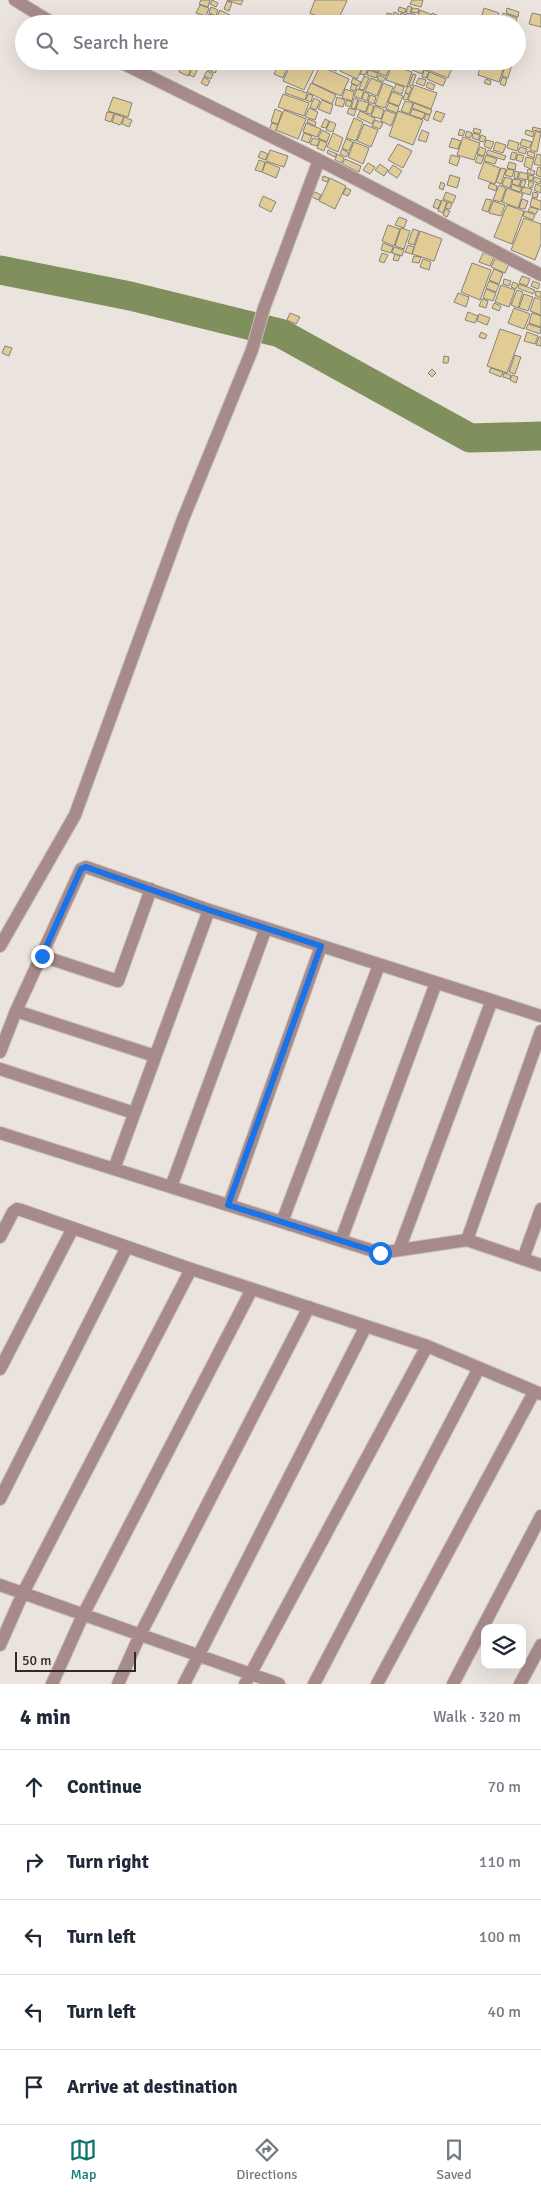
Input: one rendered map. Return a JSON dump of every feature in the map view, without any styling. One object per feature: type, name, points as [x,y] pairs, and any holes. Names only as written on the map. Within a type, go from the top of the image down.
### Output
[{"type":"street","points":[[15,0],[39,15]]},
{"type":"street","points":[[136,70],[319,160],[541,275]]},
{"type":"street","points":[[0,946],[74,815],[183,520],[252,350],[264,308],[319,160]]},
{"type":"street","points":[[0,1052],[16,1011],[81,869],[90,867],[209,910],[541,1016]]},
{"type":"street","points":[[42,956],[118,981],[151,889]]},
{"type":"street","points":[[114,1169],[209,910]]},
{"type":"street","points":[[171,1187],[266,928]]},
{"type":"street","points":[[228,1205],[321,946]]},
{"type":"street","points":[[282,1222],[379,965]]},
{"type":"street","points":[[341,1240],[436,983]]},
{"type":"street","points":[[399,1250],[492,1000]]},
{"type":"street","points":[[16,1011],[155,1056]]},
{"type":"street","points":[[467,1240],[541,1031]]},
{"type":"street","points":[[0,1069],[134,1113]]},
{"type":"street","points":[[0,1133],[380,1253],[467,1240],[541,1265]]},
{"type":"street","points":[[0,1237],[13,1212],[17,1209],[191,1269],[426,1346],[538,1393],[377,1684]]},
{"type":"street","points":[[523,1259],[541,1209]]},
{"type":"street","points":[[0,1369],[73,1228]]},
{"type":"street","points":[[0,1499],[127,1247]]},
{"type":"street","points":[[0,1645],[23,1593],[191,1269]]},
{"type":"street","points":[[52,1684],[83,1615],[252,1289]]},
{"type":"street","points":[[118,1684],[140,1635],[310,1308]]},
{"type":"street","points":[[184,1684],[366,1326]]},
{"type":"street","points":[[247,1679],[426,1346]]},
{"type":"street","points":[[314,1684],[479,1368]]},
{"type":"street","points":[[453,1684],[541,1516]]},
{"type":"street","points":[[0,1585],[198,1655],[247,1679],[279,1684]]},
{"type":"street","points":[[520,1684],[541,1645]]},
{"type":"building","points":[[201,0],[210,0],[208,7],[199,4]]},
{"type":"building","points":[[212,0],[218,3],[216,7],[210,4]]},
{"type":"building","points":[[227,0],[243,0],[241,5]]},
{"type":"building","points":[[315,0],[347,1],[340,15],[314,15],[310,13]]},
{"type":"building","points":[[412,0],[423,0],[421,7],[410,4]]},
{"type":"building","points":[[227,1],[232,3],[229,11],[224,9]]},
{"type":"building","points":[[200,5],[209,8],[206,15],[196,13]]},
{"type":"building","points":[[408,6],[412,7],[410,14],[406,13]]},
{"type":"building","points":[[211,7],[218,10],[216,15],[209,13]]},
{"type":"building","points":[[399,7],[406,9],[405,13],[398,11]]},
{"type":"building","points":[[413,8],[419,9],[418,13],[411,12]]},
{"type":"building","points":[[484,8],[499,13],[498,15],[482,15]]},
{"type":"building","points":[[507,8],[519,12],[518,15],[506,13]]},
{"type":"building","points":[[220,10],[230,15],[218,15]]},
{"type":"building","points":[[420,10],[430,14],[430,15],[418,15]]},
{"type":"building","points":[[532,13],[541,15],[541,27],[529,24]]},
{"type":"building","points":[[180,70],[191,70],[188,76],[179,72]]},
{"type":"building","points":[[191,70],[197,70],[194,77],[189,75]]},
{"type":"building","points":[[276,70],[286,70],[283,78],[274,74]]},
{"type":"building","points":[[288,70],[314,70],[304,90],[283,81]]},
{"type":"building","points":[[318,70],[329,70],[349,79],[341,96],[312,83]]},
{"type":"building","points":[[340,70],[362,70],[357,79]]},
{"type":"building","points":[[362,70],[368,70],[365,75],[360,74]]},
{"type":"building","points":[[368,70],[378,73],[376,78],[367,75]]},
{"type":"building","points":[[379,70],[389,70],[386,76],[378,73]]},
{"type":"building","points":[[390,70],[412,72],[407,87],[386,80]]},
{"type":"building","points":[[412,70],[424,70],[422,74]]},
{"type":"building","points":[[424,70],[429,72],[426,78],[422,77]]},
{"type":"building","points":[[428,70],[451,70],[448,78]]},
{"type":"building","points":[[479,70],[503,70],[499,82],[478,75]]},
{"type":"building","points":[[504,70],[510,70],[508,78],[502,76]]},
{"type":"building","points":[[207,71],[213,74],[211,79],[204,76]]},
{"type":"building","points":[[429,72],[446,79],[443,86],[427,79]]},
{"type":"building","points":[[413,74],[416,75],[412,86],[409,85]]},
{"type":"building","points":[[379,75],[386,78],[383,82],[377,79]]},
{"type":"building","points":[[364,76],[369,78],[364,90],[359,89]]},
{"type":"building","points":[[204,77],[210,81],[207,86],[201,83]]},
{"type":"building","points":[[502,77],[507,79],[505,86],[500,84]]},
{"type":"building","points":[[353,78],[361,82],[358,86],[351,83]]},
{"type":"building","points":[[371,78],[382,83],[377,96],[365,91]]},
{"type":"building","points":[[419,78],[426,80],[424,86],[416,83]]},
{"type":"building","points":[[486,79],[491,81],[490,85],[484,83]]},
{"type":"building","points":[[428,82],[435,85],[433,90],[426,87]]},
{"type":"building","points":[[311,83],[336,95],[332,104],[307,92]]},
{"type":"building","points":[[383,83],[393,87],[385,108],[375,105]]},
{"type":"building","points":[[352,84],[357,86],[355,91],[350,89]]},
{"type":"building","points":[[396,84],[404,87],[402,94],[393,91]]},
{"type":"building","points":[[414,85],[437,93],[431,109],[408,100]]},
{"type":"building","points":[[287,86],[307,93],[305,100],[285,93]]},
{"type":"building","points":[[408,86],[412,88],[409,94],[405,92]]},
{"type":"building","points":[[345,89],[354,92],[352,101],[342,98]]},
{"type":"building","points":[[357,89],[364,91],[361,99],[354,96]]},
{"type":"building","points":[[364,92],[369,94],[367,101],[362,99]]},
{"type":"building","points":[[392,92],[403,96],[399,106],[388,102]]},
{"type":"building","points":[[405,93],[409,95],[407,100],[403,99]]},
{"type":"building","points":[[283,94],[309,103],[304,116],[278,107]]},
{"type":"building","points":[[308,94],[313,95],[311,102],[306,100]]},
{"type":"building","points":[[370,95],[376,97],[374,104],[368,102]]},
{"type":"building","points":[[113,97],[132,103],[128,117],[108,111]]},
{"type":"building","points":[[337,97],[345,100],[343,107],[335,105]]},
{"type":"building","points":[[314,98],[320,101],[316,110],[310,107]]},
{"type":"building","points":[[354,98],[358,99],[355,109],[351,108]]},
{"type":"building","points":[[322,100],[333,105],[330,114],[318,109]]},
{"type":"building","points":[[347,100],[352,102],[350,107],[345,105]]},
{"type":"building","points":[[359,100],[369,103],[365,112],[356,109]]},
{"type":"building","points":[[405,101],[413,103],[409,114],[401,111]]},
{"type":"building","points":[[389,103],[399,107],[397,113],[386,109]]},
{"type":"building","points":[[414,103],[432,110],[430,115],[412,108]]},
{"type":"building","points":[[369,104],[374,106],[371,114],[366,113]]},
{"type":"building","points":[[375,106],[384,110],[381,119],[371,116]]},
{"type":"building","points":[[309,108],[318,112],[315,120],[305,117]]},
{"type":"building","points":[[349,108],[356,110],[354,116],[347,113]]},
{"type":"building","points":[[275,109],[282,112],[278,124],[271,122]]},
{"type":"building","points":[[412,109],[425,113],[423,119],[410,115]]},
{"type":"building","points":[[284,110],[306,119],[298,139],[276,130]]},
{"type":"building","points":[[385,110],[396,114],[391,126],[381,121]]},
{"type":"building","points":[[360,111],[375,118],[372,124],[357,117]]},
{"type":"building","points":[[398,111],[423,120],[413,145],[389,136]]},
{"type":"building","points":[[436,111],[445,114],[441,122],[433,119]]},
{"type":"building","points":[[107,112],[114,113],[111,122],[105,120]]},
{"type":"building","points":[[115,114],[124,117],[120,125],[112,122]]},
{"type":"building","points":[[426,114],[430,115],[428,121],[424,119]]},
{"type":"building","points":[[124,117],[132,120],[129,127],[122,124]]},
{"type":"building","points":[[354,118],[363,122],[356,141],[346,138]]},
{"type":"building","points":[[308,119],[316,122],[315,126],[307,122]]},
{"type":"building","points":[[325,119],[329,121],[326,128],[321,127]]},
{"type":"building","points":[[375,120],[383,123],[380,129],[372,126]]},
{"type":"building","points":[[330,121],[336,124],[333,132],[326,130]]},
{"type":"building","points":[[272,123],[278,125],[275,132],[269,130]]},
{"type":"building","points":[[306,123],[321,129],[317,137],[303,132]]},
{"type":"building","points":[[364,124],[378,130],[371,147],[357,141]]},
{"type":"building","points":[[533,127],[541,129],[541,132],[532,130]]},
{"type":"building","points":[[474,128],[481,130],[480,134],[473,132]]},
{"type":"building","points":[[460,129],[465,131],[463,136],[458,135]]},
{"type":"building","points":[[322,130],[330,134],[327,142],[318,138]]},
{"type":"building","points":[[422,130],[429,133],[426,142],[418,140]]},
{"type":"building","points":[[526,130],[534,132],[533,137],[525,134]]},
{"type":"building","points":[[467,131],[472,133],[470,138],[465,136]]},
{"type":"building","points":[[536,131],[541,133],[537,152],[530,150]]},
{"type":"building","points":[[304,133],[312,136],[309,143],[301,140]]},
{"type":"building","points":[[333,133],[343,138],[338,152],[327,147]]},
{"type":"building","points":[[473,133],[480,135],[478,140],[472,138]]},
{"type":"building","points":[[481,135],[486,137],[484,142],[479,141]]},
{"type":"building","points":[[463,137],[480,143],[474,160],[457,155]]},
{"type":"building","points":[[313,138],[320,140],[317,146],[310,144]]},
{"type":"building","points":[[452,138],[461,141],[458,149],[449,147]]},
{"type":"building","points":[[346,139],[353,142],[349,151],[342,148]]},
{"type":"building","points":[[522,139],[532,142],[529,148],[520,145]]},
{"type":"building","points":[[320,140],[327,143],[324,151],[317,148]]},
{"type":"building","points":[[486,140],[494,142],[491,149],[484,146]]},
{"type":"building","points":[[509,140],[519,143],[517,151],[507,148]]},
{"type":"building","points":[[354,142],[369,148],[363,164],[348,157]]},
{"type":"building","points":[[496,142],[506,145],[503,153],[493,150]]},
{"type":"building","points":[[398,144],[412,151],[403,168],[388,160]]},
{"type":"building","points":[[480,147],[486,149],[484,156],[477,154]]},
{"type":"building","points":[[520,147],[527,149],[525,154],[518,152]]},
{"type":"building","points":[[342,149],[349,153],[346,157],[340,154]]},
{"type":"building","points":[[270,150],[288,156],[284,167],[266,161]]},
{"type":"building","points":[[328,150],[337,154],[335,157],[327,153]]},
{"type":"building","points":[[488,150],[506,156],[504,160],[486,154]]},
{"type":"building","points":[[261,151],[268,154],[265,160],[258,157]]},
{"type":"building","points":[[528,151],[535,153],[534,158],[527,155]]},
{"type":"building","points":[[512,152],[517,153],[515,160],[510,159]]},
{"type":"building","points":[[337,154],[344,158],[341,163],[335,160]]},
{"type":"building","points":[[518,154],[524,156],[522,162],[516,160]]},
{"type":"building","points":[[537,154],[541,155],[541,166],[534,164]]},
{"type":"building","points":[[451,155],[460,157],[457,166],[449,163]]},
{"type":"building","points":[[478,155],[484,157],[481,164],[475,162]]},
{"type":"building","points":[[486,155],[497,159],[495,164],[484,161]]},
{"type":"building","points":[[526,157],[534,159],[531,169],[524,166]]},
{"type":"building","points":[[345,159],[361,166],[359,172],[342,164]]},
{"type":"building","points":[[259,160],[265,162],[262,172],[255,170]]},
{"type":"building","points":[[266,162],[280,168],[276,178],[262,172]]},
{"type":"building","points":[[484,162],[500,168],[495,184],[478,178]]},
{"type":"building","points":[[509,162],[516,164],[515,170],[507,168]]},
{"type":"building","points":[[368,163],[375,167],[370,174],[363,170]]},
{"type":"building","points":[[380,164],[388,170],[384,176],[375,170]]},
{"type":"building","points":[[393,165],[402,171],[397,178],[388,172]]},
{"type":"building","points":[[538,167],[541,168],[541,177],[536,175]]},
{"type":"building","points":[[501,168],[506,169],[501,184],[496,182]]},
{"type":"building","points":[[507,169],[514,170],[512,177],[505,175]]},
{"type":"building","points":[[528,169],[535,171],[534,175],[527,173]]},
{"type":"building","points":[[515,171],[519,172],[517,179],[514,178]]},
{"type":"building","points":[[520,172],[528,174],[527,180],[518,178]]},
{"type":"building","points":[[450,175],[460,178],[457,188],[447,185]]},
{"type":"building","points":[[529,175],[534,176],[532,181],[528,180]]},
{"type":"building","points":[[323,176],[329,178],[327,182],[322,180]]},
{"type":"building","points":[[505,177],[512,179],[510,188],[502,185]]},
{"type":"building","points":[[535,177],[541,179],[540,184],[533,181]]},
{"type":"building","points":[[330,178],[346,186],[335,209],[319,201]]},
{"type":"building","points":[[513,179],[521,180],[519,186],[512,184]]},
{"type":"building","points":[[522,180],[526,181],[524,187],[520,186]]},
{"type":"building","points":[[529,181],[534,183],[532,188],[528,186]]},
{"type":"building","points":[[441,182],[445,184],[443,190],[439,188]]},
{"type":"building","points":[[490,183],[497,186],[496,191],[488,188]]},
{"type":"building","points":[[512,184],[522,188],[520,192],[511,189]]},
{"type":"building","points":[[536,184],[541,186],[541,193],[534,190]]},
{"type":"building","points":[[499,185],[506,188],[501,202],[493,200]]},
{"type":"building","points":[[523,187],[532,189],[530,195],[521,192]]},
{"type":"building","points":[[346,188],[351,190],[348,196],[343,194]]},
{"type":"building","points":[[507,188],[523,194],[518,208],[502,202]]},
{"type":"building","points":[[315,192],[321,195],[318,200],[312,197]]},
{"type":"building","points":[[446,192],[456,196],[453,203],[443,199]]},
{"type":"building","points":[[533,192],[538,193],[537,198],[532,197]]},
{"type":"building","points":[[263,196],[276,202],[271,212],[259,206]]},
{"type":"building","points":[[532,198],[541,201],[541,210],[530,206]]},
{"type":"building","points":[[436,199],[441,201],[438,209],[433,207]]},
{"type":"building","points":[[486,199],[492,200],[488,212],[482,210]]},
{"type":"building","points":[[522,199],[528,201],[525,209],[519,208]]},
{"type":"building","points":[[442,200],[447,202],[443,213],[438,211]]},
{"type":"building","points":[[493,201],[505,205],[501,216],[489,213]]},
{"type":"building","points":[[448,202],[452,204],[450,209],[445,208]]},
{"type":"building","points":[[507,205],[524,211],[512,244],[494,237]]},
{"type":"building","points":[[530,207],[538,209],[536,214],[528,211]]},
{"type":"building","points":[[445,209],[450,211],[447,217],[443,215]]},
{"type":"building","points":[[525,211],[535,215],[533,220],[523,216]]},
{"type":"building","points":[[399,217],[407,220],[404,228],[395,225]]},
{"type":"building","points":[[524,218],[541,224],[541,244],[535,260],[511,250]]},
{"type":"building","points":[[388,225],[400,229],[394,246],[382,241]]},
{"type":"building","points":[[401,228],[410,231],[404,249],[395,246]]},
{"type":"building","points":[[413,229],[419,231],[414,245],[408,243]]},
{"type":"building","points":[[420,231],[442,239],[434,261],[412,254]]},
{"type":"building","points":[[383,243],[393,247],[391,253],[381,250]]},
{"type":"building","points":[[408,245],[414,247],[412,254],[405,252]]},
{"type":"building","points":[[394,247],[404,250],[402,256],[392,253]]},
{"type":"building","points":[[382,253],[388,255],[384,263],[379,261]]},
{"type":"building","points":[[483,253],[494,257],[490,266],[479,262]]},
{"type":"building","points":[[395,254],[400,256],[398,261],[393,260]]},
{"type":"building","points":[[414,256],[421,257],[419,263],[412,262]]},
{"type":"building","points":[[423,259],[431,262],[429,270],[420,267]]},
{"type":"building","points":[[495,259],[509,264],[505,273],[491,267]]},
{"type":"building","points":[[472,263],[491,270],[480,300],[461,292]]},
{"type":"building","points":[[494,269],[503,273],[499,284],[489,280]]},
{"type":"building","points":[[522,276],[530,279],[527,286],[519,283]]},
{"type":"building","points":[[504,279],[511,281],[509,286],[503,284]]},
{"type":"building","points":[[489,281],[499,285],[496,292],[486,288]]},
{"type":"building","points":[[533,281],[540,284],[538,289],[531,286]]},
{"type":"building","points":[[513,282],[518,284],[516,289],[511,287]]},
{"type":"building","points":[[519,284],[535,290],[533,294],[518,288]]},
{"type":"building","points":[[501,285],[515,290],[509,307],[495,302]]},
{"type":"building","points":[[486,289],[496,293],[493,301],[483,298]]},
{"type":"building","points":[[517,290],[523,292],[518,308],[511,305]]},
{"type":"building","points":[[536,291],[541,292],[541,298],[535,295]]},
{"type":"building","points":[[458,293],[469,297],[466,307],[454,302]]},
{"type":"building","points":[[524,294],[533,297],[528,311],[519,308]]},
{"type":"building","points":[[535,297],[541,300],[541,315],[530,311]]},
{"type":"building","points":[[482,299],[488,301],[486,308],[479,306]]},
{"type":"building","points":[[494,303],[501,306],[499,311],[492,308]]},
{"type":"building","points":[[514,308],[530,314],[524,329],[508,323]]},
{"type":"building","points":[[468,312],[478,316],[475,323],[465,320]]},
{"type":"building","points":[[290,313],[300,317],[296,324],[287,320]]},
{"type":"building","points":[[532,313],[541,316],[541,327],[529,323]]},
{"type":"building","points":[[479,314],[490,318],[487,325],[477,321]]},
{"type":"building","points":[[528,324],[541,328],[540,334],[526,329]]},
{"type":"building","points":[[500,329],[521,336],[507,373],[487,366]]},
{"type":"building","points":[[481,332],[487,335],[485,339],[479,337]]},
{"type":"building","points":[[527,332],[538,336],[535,344],[524,341]]},
{"type":"building","points":[[539,337],[541,337],[541,346],[536,345]]},
{"type":"building","points":[[5,346],[12,348],[9,356],[2,353]]},
{"type":"building","points":[[515,355],[521,357],[515,374],[509,372]]},
{"type":"building","points":[[444,356],[449,357],[448,363],[443,363]]},
{"type":"building","points":[[491,368],[503,372],[501,377],[489,372]]},
{"type":"building","points":[[432,369],[436,373],[432,377],[428,373]]},
{"type":"building","points":[[504,373],[511,375],[510,379],[503,377]]},
{"type":"building","points":[[512,375],[518,377],[516,383],[510,380]]},
{"type":"waterway","points":[[0,270],[130,296],[280,333],[470,438],[541,436]]},
{"type":"route","points":[[42,956],[81,869],[86,867],[209,910],[321,946],[228,1205],[380,1253]]}]
